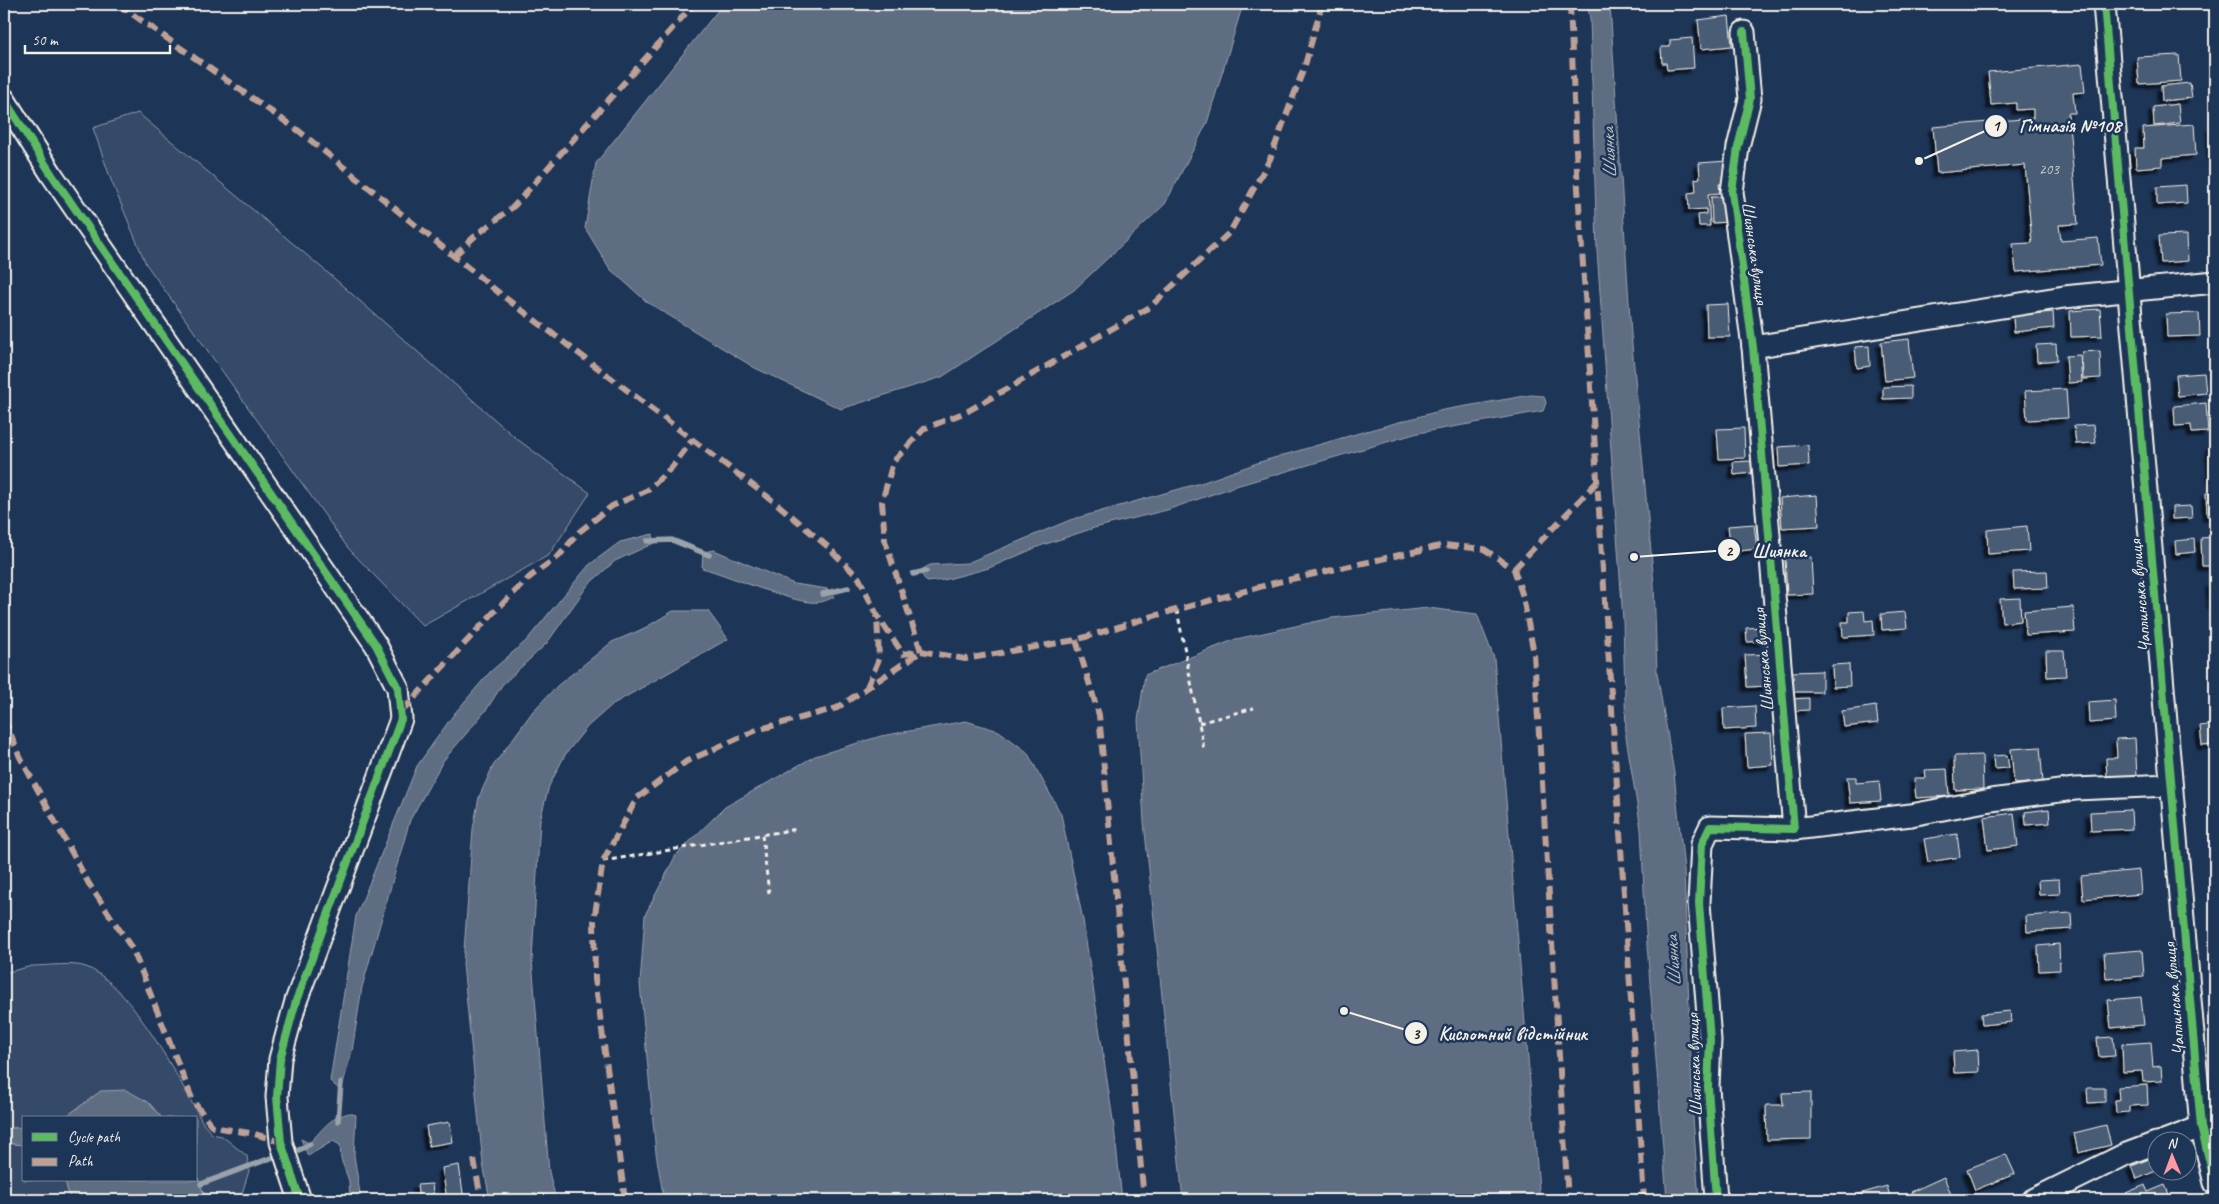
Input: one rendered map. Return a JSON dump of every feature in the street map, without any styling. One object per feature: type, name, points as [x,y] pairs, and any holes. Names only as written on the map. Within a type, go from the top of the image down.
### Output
[{"type":"street","name":"Чаплинська вулиця","points":[[2104,4],[2201,1128],[2215,1183]]},
{"type":"street","name":"Шиянська вулиця","points":[[1716,1200],[1708,1087],[1710,1040],[1699,903],[1702,844],[1710,827],[1794,829],[1753,347],[1732,192],[1738,147],[1750,99],[1744,32]]},
{"type":"street","points":[[4,99],[52,175],[376,645],[398,688],[401,719],[296,1001],[280,1059],[277,1097],[281,1142],[300,1200]]},
{"type":"street","points":[[1753,347],[2064,297],[2215,282]]},
{"type":"street","points":[[1794,829],[1911,815],[1992,800],[2075,789],[2171,785]]},
{"type":"street","points":[[2190,1132],[2201,1128]]},
{"type":"street","points":[[2033,1200],[2124,1155],[2146,1147]]},
{"type":"path","points":[[1177,610],[1204,748]]},
{"type":"path","points":[[1199,723],[1254,708]]},
{"type":"path","points":[[603,861],[797,829]]},
{"type":"path","points":[[762,835],[770,893]]},
{"type":"shaded area","points":[[138,113],[328,273],[517,439],[590,493],[549,555],[423,626],[348,548],[146,264],[111,180],[93,128]]},
{"type":"shaded area","points":[[67,964],[81,966],[103,977],[120,993],[137,1013],[153,1037],[204,1125],[212,1134],[222,1136],[247,1156],[249,1171],[240,1200],[206,1200],[198,1178],[198,1116],[160,1116],[148,1102],[101,1091],[67,1116],[22,1116],[22,1127],[4,1129],[4,973],[32,966]]},
{"type":"shaded area","points":[[4,1143],[22,1145],[22,1182],[66,1182],[70,1200],[4,1200]]},
{"type":"water","points":[[723,4],[1243,4],[1207,123],[1165,204],[1074,290],[942,377],[841,409],[755,368],[647,302],[610,269],[585,228],[596,163]]},
{"type":"water","points":[[1587,4],[1610,4],[1631,334],[1654,584],[1657,673],[1674,773],[1684,870],[1693,1117],[1699,1200],[1667,1200],[1646,932],[1641,829],[1626,737],[1623,620],[1597,250],[1590,18]]},
{"type":"water","points":[[1531,395],[1544,396],[1546,403],[1543,411],[1418,433],[1236,486],[1167,510],[1094,528],[1040,546],[989,568],[944,580],[927,582],[919,571],[930,565],[967,563],[1070,520],[1204,482],[1260,462],[1359,433],[1443,410]]},
{"type":"water","points":[[653,534],[654,543],[615,561],[588,585],[547,643],[502,685],[487,709],[443,761],[410,820],[362,987],[352,1051],[341,1091],[330,1081],[356,916],[417,766],[454,714],[490,672],[526,641],[589,565],[620,542]]},
{"type":"water","points":[[714,550],[794,584],[828,589],[834,597],[819,602],[795,599],[702,568],[703,552]]},
{"type":"water","points":[[1428,608],[1477,614],[1494,658],[1540,1200],[1183,1200],[1144,822],[1138,720],[1145,675],[1236,639],[1332,618]]},
{"type":"water","points":[[673,611],[708,611],[728,639],[613,704],[587,727],[565,755],[549,786],[540,820],[532,960],[549,1172],[556,1200],[490,1200],[483,1164],[463,964],[473,829],[479,797],[493,766],[533,711],[557,686],[612,642],[643,629]]},
{"type":"water","points":[[966,721],[999,731],[1027,752],[1061,814],[1083,920],[1114,1127],[1122,1200],[664,1200],[656,1153],[640,984],[645,915],[676,855],[725,807],[815,756],[881,736]]},
{"type":"water","points":[[126,1090],[148,1102],[160,1116],[67,1116],[101,1091]]},
{"type":"water","points":[[349,1113],[356,1115],[354,1155],[361,1200],[350,1200],[349,1181],[341,1159],[340,1145],[333,1141],[308,1156],[301,1139],[309,1143],[331,1121]]},
{"type":"water","points":[[22,1127],[22,1145],[4,1143],[4,1129]]},
{"type":"water","points":[[198,1178],[206,1200],[70,1200],[66,1182],[198,1182]]},
{"type":"building","points":[[1729,16],[1732,46],[1701,49],[1698,20]]},
{"type":"building","points":[[1692,38],[1694,68],[1667,70],[1666,63],[1662,63],[1661,47],[1670,47],[1670,40]]},
{"type":"building","points":[[2179,55],[2181,81],[2139,84],[2137,57]]},
{"type":"building","points":[[2082,64],[2085,92],[2073,93],[2075,113],[2068,113],[2078,224],[2059,225],[2061,241],[2098,238],[2101,265],[2016,272],[2013,244],[2032,243],[2025,165],[1937,173],[1933,127],[2033,118],[2033,109],[2016,110],[2016,103],[1991,105],[1988,72]]},
{"type":"building","points":[[2190,83],[2192,98],[2162,101],[2161,86]]},
{"type":"building","points":[[2178,104],[2180,123],[2154,126],[2153,107]]},
{"type":"building","points":[[2194,124],[2196,155],[2162,158],[2162,166],[2136,168],[2135,148],[2144,148],[2143,128]]},
{"type":"building","points":[[2211,127],[2215,127],[2215,156],[2212,156]]},
{"type":"building","points":[[1727,161],[1729,183],[1719,184],[1720,193],[1708,194],[1710,226],[1699,226],[1698,215],[1706,214],[1706,209],[1689,210],[1688,193],[1696,192],[1695,179],[1700,178],[1699,163]]},
{"type":"building","points":[[2186,185],[2187,203],[2157,205],[2157,187]]},
{"type":"building","points":[[1711,197],[1730,197],[1730,222],[1712,223]]},
{"type":"building","points":[[2187,235],[2188,261],[2161,263],[2159,236]]},
{"type":"building","points":[[1728,304],[1730,337],[1707,337],[1706,305]]},
{"type":"building","points":[[2100,309],[2102,336],[2071,337],[2070,311]]},
{"type":"building","points":[[2053,312],[2054,328],[2014,332],[2013,316]]},
{"type":"building","points":[[2199,313],[2200,336],[2167,337],[2166,314]]},
{"type":"building","points":[[1909,339],[1913,378],[1885,381],[1881,342]]},
{"type":"building","points":[[2056,344],[2057,360],[2037,362],[2036,345]]},
{"type":"building","points":[[1869,346],[1870,366],[1857,368],[1855,347]]},
{"type":"building","points":[[2100,351],[2101,378],[2083,379],[2082,352]]},
{"type":"building","points":[[2080,355],[2082,382],[2068,383],[2066,356]]},
{"type":"building","points":[[2204,373],[2206,393],[2178,396],[2176,375]]},
{"type":"building","points":[[1911,386],[1911,398],[1883,399],[1883,387]]},
{"type":"building","points":[[2066,389],[2068,418],[2027,420],[2025,391]]},
{"type":"building","points":[[2206,403],[2208,432],[2192,433],[2191,425],[2175,426],[2174,406]]},
{"type":"building","points":[[2210,404],[2215,404],[2215,423],[2211,423]]},
{"type":"building","points":[[2094,425],[2096,443],[2076,444],[2074,426]]},
{"type":"building","points":[[1744,428],[1745,458],[1719,459],[1717,429]]},
{"type":"building","points":[[2215,444],[2215,477],[2212,478],[2210,445]]},
{"type":"building","points":[[1808,445],[1809,465],[1779,467],[1778,447]]},
{"type":"building","points":[[1751,461],[1752,473],[1734,475],[1733,462]]},
{"type":"building","points":[[2215,492],[2215,515],[2207,516],[2206,493]]},
{"type":"building","points":[[1817,495],[1819,526],[1782,528],[1780,498]]},
{"type":"building","points":[[2191,506],[2192,518],[2172,519],[2172,507]]},
{"type":"building","points":[[1754,524],[1757,549],[1731,552],[1728,526]]},
{"type":"building","points":[[2027,526],[2029,551],[1988,554],[1987,530]]},
{"type":"building","points":[[2215,537],[2215,566],[2202,566],[2201,538]]},
{"type":"building","points":[[2194,539],[2195,552],[2176,554],[2175,541]]},
{"type":"building","points":[[1811,557],[1813,594],[1787,595],[1785,558]]},
{"type":"building","points":[[2047,571],[2048,588],[2014,589],[2013,572]]},
{"type":"building","points":[[2210,583],[2215,583],[2215,604],[2212,605]]},
{"type":"building","points":[[2020,598],[2021,621],[2002,623],[2000,599]]},
{"type":"building","points":[[2073,607],[2075,632],[2026,635],[2024,611]]},
{"type":"building","points":[[1864,611],[1865,621],[1873,620],[1874,635],[1843,637],[1842,622],[1849,622],[1849,612]]},
{"type":"building","points":[[1905,612],[1907,628],[1882,630],[1881,614]]},
{"type":"building","points":[[1764,627],[1765,641],[1747,642],[1746,628]]},
{"type":"building","points":[[2046,651],[2064,651],[2066,676],[2047,677]]},
{"type":"building","points":[[1767,654],[1769,686],[1747,687],[1745,655]]},
{"type":"building","points":[[1849,664],[1850,686],[1833,687],[1832,665]]},
{"type":"building","points":[[1822,671],[1822,692],[1791,692],[1791,672]]},
{"type":"building","points":[[1809,698],[1809,710],[1790,711],[1789,699]]},
{"type":"building","points":[[2115,700],[2116,721],[2089,723],[2088,702]]},
{"type":"building","points":[[1755,706],[1756,728],[1724,730],[1723,708]]},
{"type":"building","points":[[1876,706],[1878,723],[1844,727],[1842,711]]},
{"type":"building","points":[[2215,724],[2215,744],[2202,745],[2200,726]]},
{"type":"building","points":[[1771,733],[1773,765],[1747,767],[1745,734]]},
{"type":"building","points":[[2135,738],[2137,776],[2107,779],[2106,758],[2117,758],[2116,739]]},
{"type":"building","points":[[2040,747],[2043,782],[2014,784],[2011,749]]},
{"type":"building","points":[[1982,755],[1983,789],[1955,790],[1954,756]]},
{"type":"building","points":[[2007,755],[2009,768],[1994,769],[1993,756]]},
{"type":"building","points":[[1947,769],[1949,796],[1916,798],[1914,778],[1926,778],[1925,770]]},
{"type":"building","points":[[1847,777],[1856,777],[1856,783],[1879,781],[1881,801],[1850,803]]},
{"type":"building","points":[[2049,809],[2050,823],[2026,825],[2025,812]]},
{"type":"building","points":[[2131,810],[2132,829],[2091,831],[2090,812]]},
{"type":"building","points":[[2014,813],[2018,846],[1988,850],[1984,817]]},
{"type":"building","points":[[1957,834],[1960,857],[1928,862],[1924,839]]},
{"type":"building","points":[[2139,870],[2141,894],[2083,899],[2081,876]]},
{"type":"building","points":[[2059,879],[2060,894],[2039,895],[2038,880]]},
{"type":"building","points":[[2071,913],[2072,929],[2027,932],[2026,916]]},
{"type":"building","points":[[2059,944],[2060,970],[2039,971],[2038,946]]},
{"type":"building","points":[[2142,950],[2144,976],[2106,979],[2104,953]]},
{"type":"building","points":[[2141,997],[2144,1025],[2111,1028],[2108,1000]]},
{"type":"building","points":[[2010,1011],[2011,1022],[1982,1025],[1981,1014]]},
{"type":"building","points":[[2113,1037],[2115,1056],[2099,1057],[2097,1038]]},
{"type":"building","points":[[2151,1042],[2153,1067],[2161,1066],[2162,1081],[2143,1082],[2142,1071],[2123,1072],[2122,1044]]},
{"type":"building","points":[[1978,1050],[1979,1072],[1954,1073],[1953,1052]]},
{"type":"building","points":[[2147,1085],[2148,1105],[2129,1106],[2129,1112],[2116,1113],[2115,1100],[2119,1100],[2118,1087]]},
{"type":"building","points":[[2087,1088],[2105,1088],[2105,1102],[2088,1103]]},
{"type":"building","points":[[1811,1092],[1811,1139],[1767,1140],[1766,1105],[1783,1105],[1782,1093]]},
{"type":"building","points":[[450,1122],[453,1142],[429,1146],[426,1126]]},
{"type":"building","points":[[2106,1125],[2111,1145],[2078,1153],[2074,1133]]},
{"type":"building","points":[[2006,1154],[2015,1174],[1975,1190],[1967,1169]]},
{"type":"building","points":[[2146,1160],[2146,1175],[2137,1179],[2132,1166]]},
{"type":"building","points":[[459,1165],[464,1200],[447,1200],[442,1168]]},
{"type":"building","points":[[1944,1177],[1952,1197],[1944,1200],[1915,1200],[1911,1192]]},
{"type":"building","points":[[432,1184],[434,1200],[419,1200],[417,1185]]},
{"type":"building","points":[[2145,1185],[2148,1192],[2165,1185],[2171,1199],[2129,1200],[2126,1193]]},
{"type":"building","points":[[1887,1186],[1891,1200],[1860,1200],[1859,1194]]},
{"type":"waterway","points":[[647,541],[672,540],[709,555]]},
{"type":"waterway","points":[[913,574],[926,571]]},
{"type":"waterway","points":[[823,594],[848,588]]},
{"type":"waterway","points":[[338,1121],[341,1083]]},
{"type":"waterway","points":[[299,1150],[310,1144]]},
{"type":"waterway","points":[[201,1184],[271,1158]]},
{"type":"marked path","points":[[118,4],[299,131],[503,296],[776,503],[827,546],[859,578],[877,615],[903,654],[921,651],[965,659],[1076,640],[1150,617],[1274,583],[1444,545],[1484,549],[1514,569],[1523,597],[1534,654],[1568,1200]]},
{"type":"marked path","points":[[454,256],[474,237],[514,206],[694,4]]},
{"type":"marked path","points":[[921,651],[885,541],[882,502],[893,462],[924,429],[968,411],[1150,307],[1230,232],[1270,159],[1305,65],[1322,4]]},
{"type":"marked path","points":[[1570,4],[1577,173],[1644,1200]]},
{"type":"marked path","points":[[402,711],[493,613],[531,576],[559,556],[579,532],[612,506],[648,490],[672,467],[693,439]]},
{"type":"marked path","points":[[1514,569],[1597,482]]},
{"type":"marked path","points":[[867,687],[879,659],[877,615]]},
{"type":"marked path","points":[[1076,640],[1099,715],[1144,1200]]},
{"type":"marked path","points":[[625,1200],[595,979],[594,921],[603,861],[637,798],[687,761],[757,730],[837,708],[919,653]]},
{"type":"marked path","points":[[4,718],[20,757],[89,884],[133,950],[193,1101],[213,1127],[255,1134],[281,1142]]},
{"type":"marked path","points":[[474,1159],[481,1200]]},
{"type":"cycle path","points":[[2104,4],[2201,1127],[2215,1183]]},
{"type":"cycle path","points":[[1716,1200],[1708,1087],[1710,1040],[1699,903],[1702,844],[1710,827],[1794,829],[1753,347],[1732,192],[1738,147],[1750,99],[1744,32]]},
{"type":"cycle path","points":[[4,99],[52,175],[376,645],[398,688],[401,719],[296,1001],[280,1059],[277,1097],[281,1142],[300,1200]]},
{"type":"place","name":"Гімназія №108","points":[[1919,161]]},
{"type":"place","name":"Шиянка","points":[[1634,557]]},
{"type":"place","name":"Кислотний відстійник","points":[[1344,1011]]}]
